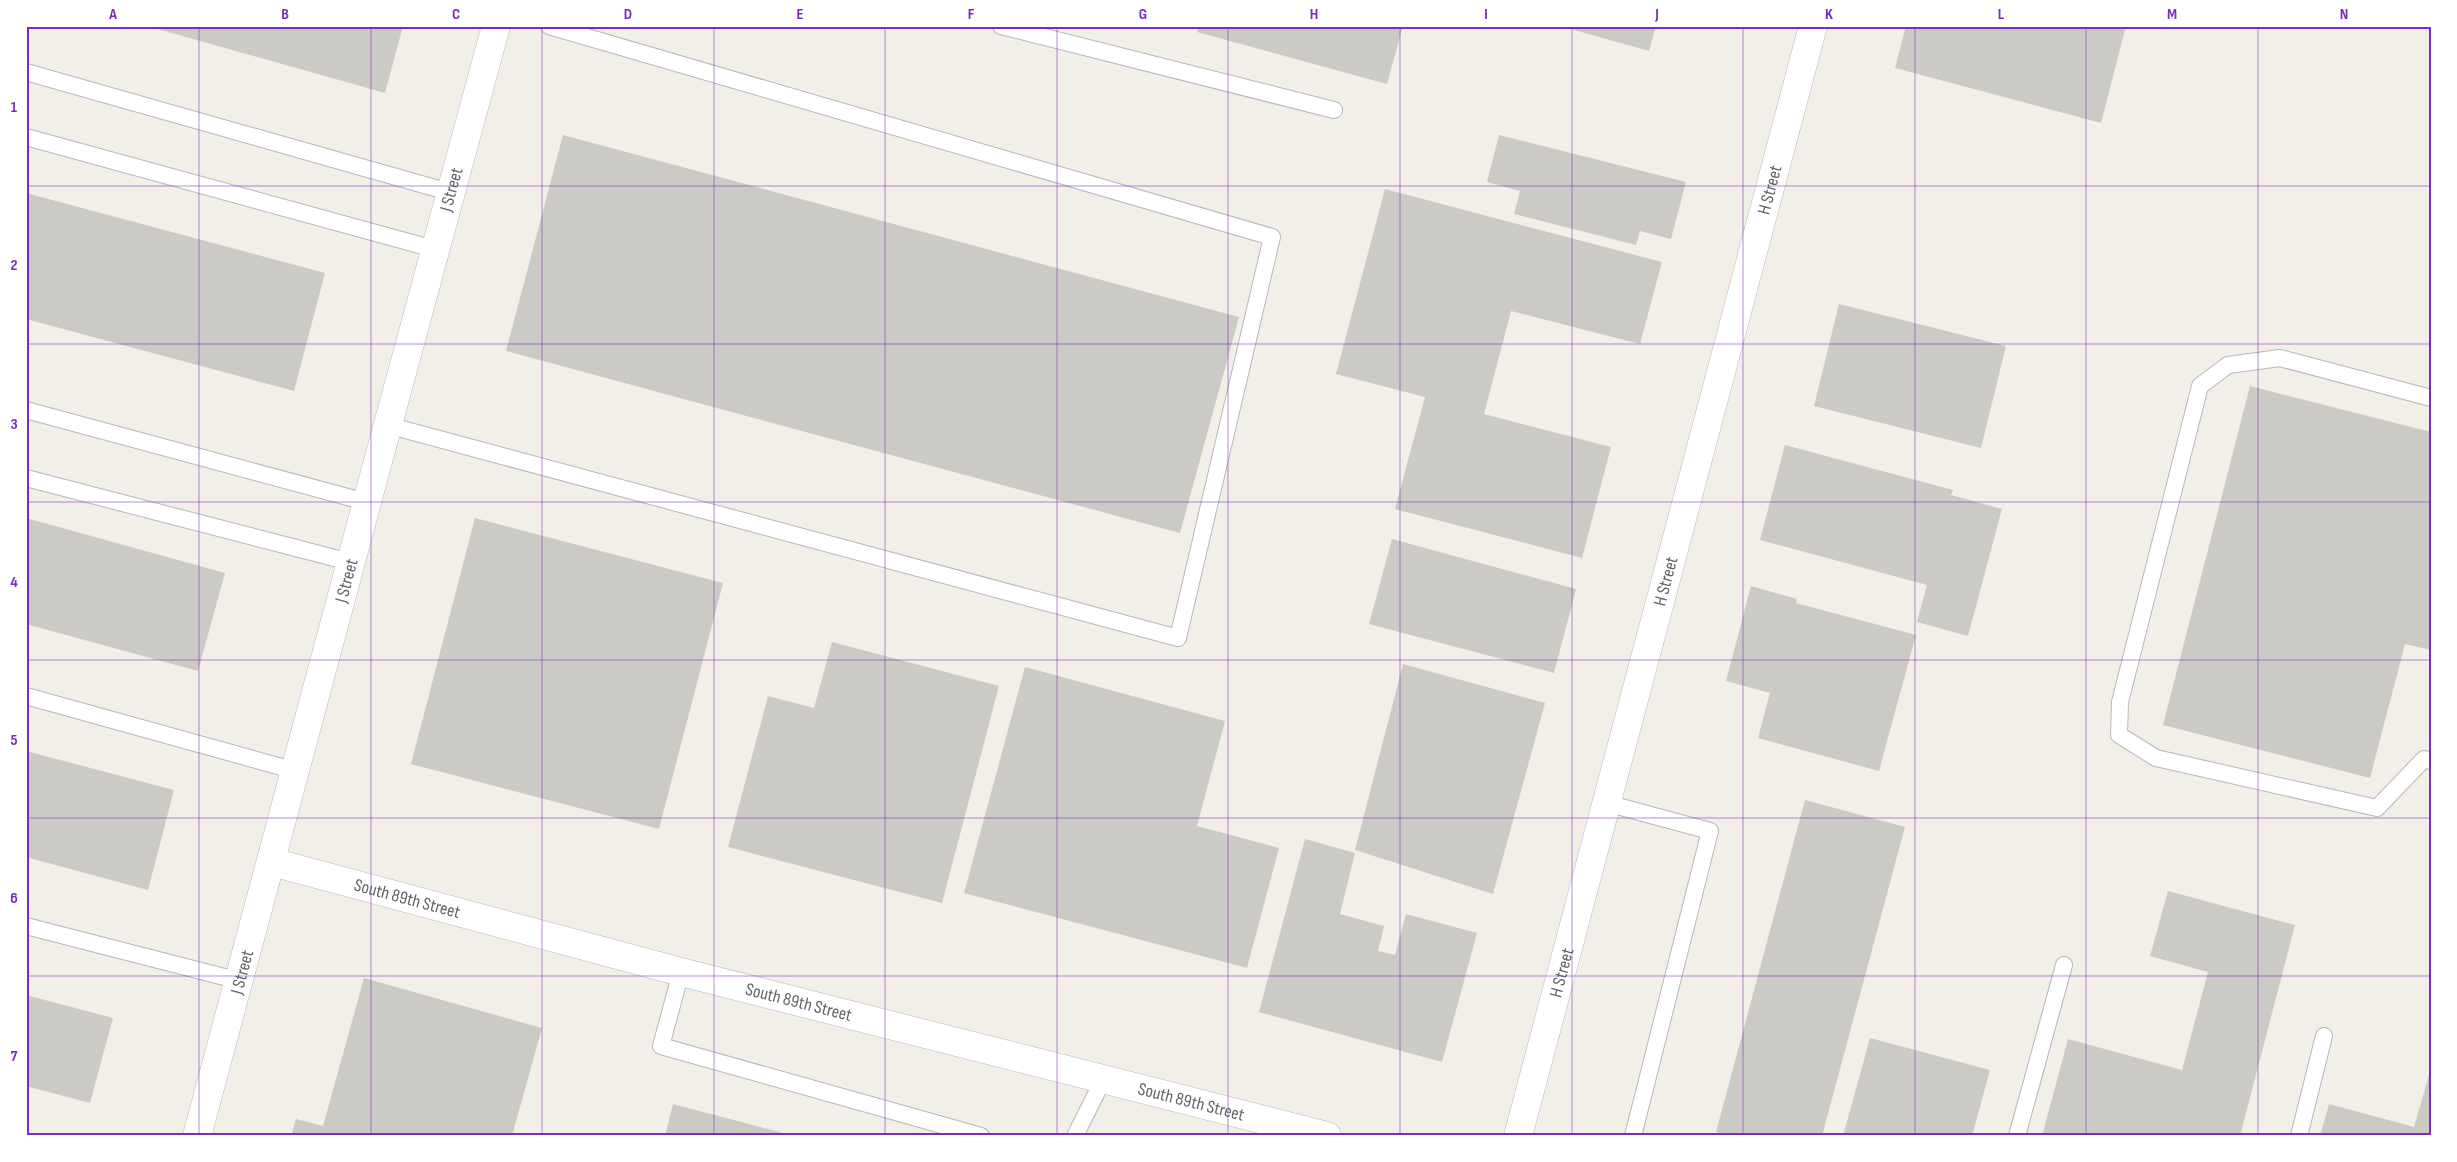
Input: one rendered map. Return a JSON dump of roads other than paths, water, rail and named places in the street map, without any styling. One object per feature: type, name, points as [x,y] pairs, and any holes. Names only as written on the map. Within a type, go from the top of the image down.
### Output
[{"type":"street","name":"J Street","points":[[197,1136],[272,862],[449,192],[496,26]]},
{"type":"street","name":"H Street","points":[[1518,1136],[1813,26]]},
{"type":"street","name":"South 89th Street","points":[[272,862],[681,972],[1327,1136]]},
{"type":"lane","points":[[387,425],[1178,638],[1272,237],[549,26]]},
{"type":"lane","points":[[1001,26],[1334,110]]},
{"type":"lane","points":[[26,72],[449,192]]},
{"type":"lane","points":[[26,136],[434,249]]},
{"type":"lane","points":[[2431,398],[2280,358],[2228,365],[2200,386],[2120,702],[2119,735],[2156,758],[2377,808],[2424,759],[2431,761]]},
{"type":"lane","points":[[26,410],[366,502]]},
{"type":"lane","points":[[26,478],[350,562]]},
{"type":"lane","points":[[26,696],[296,771]]},
{"type":"lane","points":[[1606,803],[1710,831],[1633,1136]]},
{"type":"lane","points":[[26,926],[240,981]]},
{"type":"lane","points":[[2017,1136],[2064,965]]},
{"type":"lane","points":[[681,972],[661,1046],[981,1136]]},
{"type":"lane","points":[[2299,1136],[2324,1036]]},
{"type":"lane","points":[[1075,1136],[1103,1080]]}]
